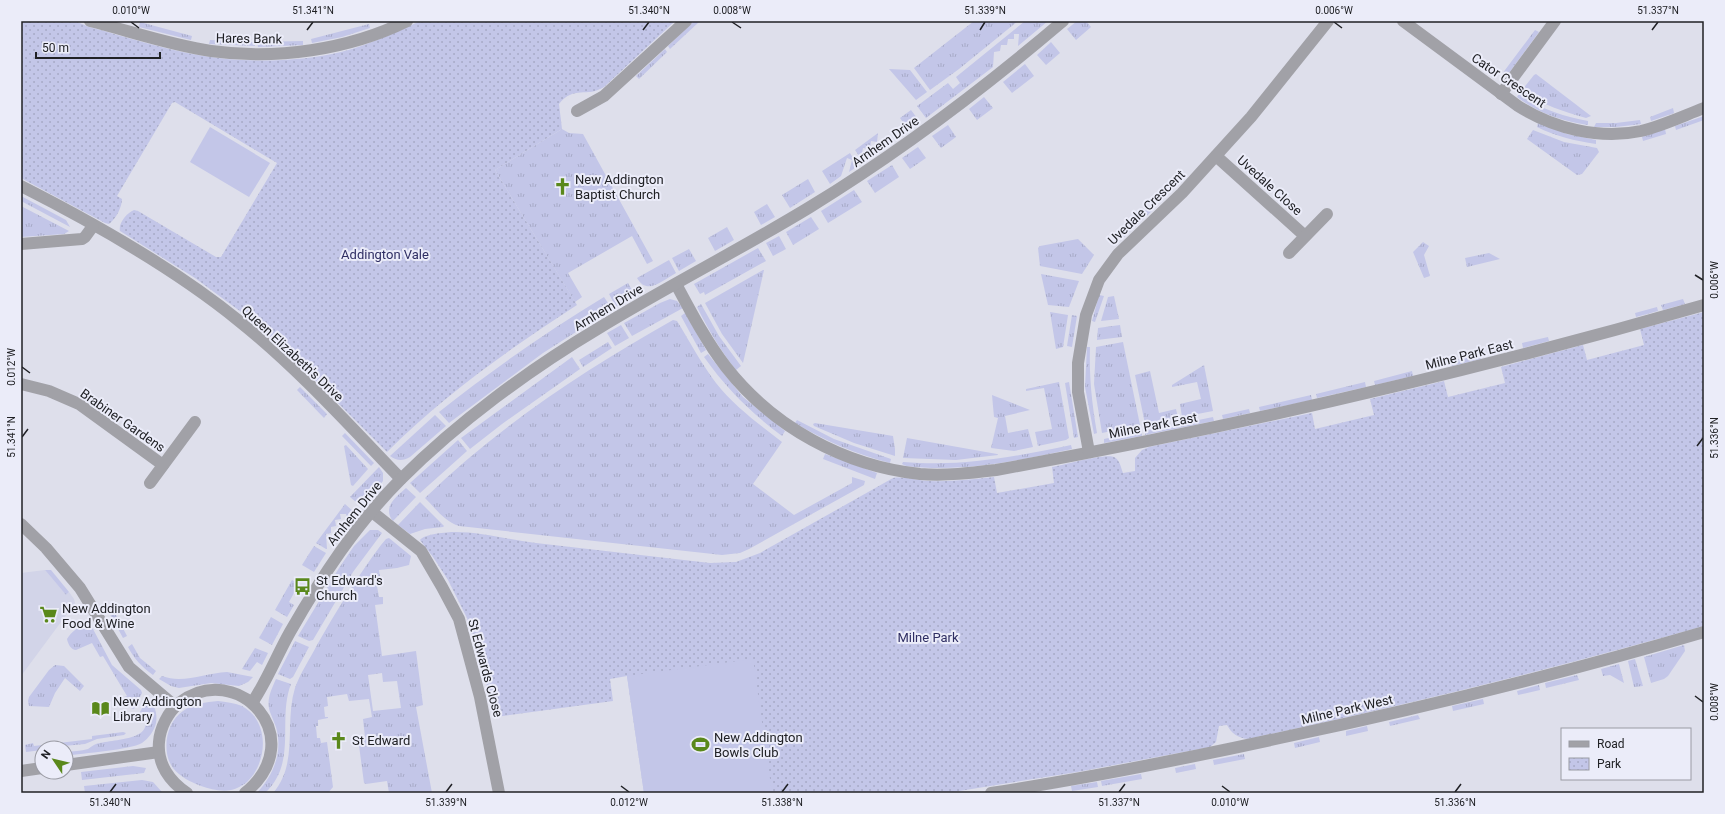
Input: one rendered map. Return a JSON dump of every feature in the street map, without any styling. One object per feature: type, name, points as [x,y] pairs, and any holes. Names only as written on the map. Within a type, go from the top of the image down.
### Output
[{"type":"street","name":"Hares Bank","points":[[90,21],[197,48],[230,53],[254,54],[297,52],[340,45],[372,36],[407,21]]},
{"type":"street","points":[[577,111],[604,96],[686,21]]},
{"type":"street","name":"Arnhem Drive","points":[[252,703],[289,634],[324,575],[346,542],[371,511],[401,479],[457,429],[535,370],[598,328],[809,208],[892,153],[990,82],[1063,21]]},
{"type":"street","name":"Uvedale Crescent","points":[[1089,452],[1078,392],[1077,374],[1086,314],[1094,292],[1104,272],[1118,254],[1175,200],[1216,156],[1259,107],[1328,21]]},
{"type":"street","name":"Cator Crescent","points":[[1403,21],[1501,94],[1529,112],[1548,121],[1576,129],[1602,133],[1628,133],[1641,131],[1704,108]]},
{"type":"street","points":[[1501,94],[1554,21]]},
{"type":"street","name":"Uvedale Close","points":[[1216,156],[1306,236]]},
{"type":"street","name":"Queen Elizabeth's Drive","points":[[21,186],[93,226],[184,281],[239,321],[291,367],[401,479]]},
{"type":"street","points":[[1290,253],[1327,214]]},
{"type":"street","points":[[21,244],[82,239],[93,226]]},
{"type":"street","name":"Milne Park East","points":[[676,284],[713,348],[746,389],[780,420],[809,438],[839,453],[865,462],[921,474],[948,475],[996,470],[1247,420],[1418,381],[1541,350],[1704,305]]},
{"type":"street","name":"Brabiner Gardens","points":[[21,384],[49,391],[79,404],[163,465]]},
{"type":"street","name":"Brabiner Gardens","points":[[150,483],[195,422]]},
{"type":"street","name":"St Edwards Close","points":[[371,511],[421,552],[442,587],[459,620],[480,697],[499,793]]},
{"type":"street","points":[[21,524],[46,548],[80,588],[129,667],[175,706]]},
{"type":"street","name":"Milne Park West","points":[[991,793],[1164,763],[1381,716],[1586,666],[1704,632]]},
{"type":"street","points":[[187,793],[169,778],[161,762],[159,752],[160,737],[168,716],[175,706],[195,694],[212,690],[229,692],[252,703],[258,709],[267,724],[272,747],[271,756],[258,781],[245,793]]},
{"type":"street","points":[[74,764],[159,752]]},
{"type":"street","points":[[21,771],[34,769]]},
{"type":"shaded area","points":[[45,570],[66,595],[69,592],[75,603],[21,676],[21,573]]},
{"type":"green space","name":"Addington Vale","points":[[21,21],[75,21],[89,27],[146,43],[204,56],[237,60],[291,60],[341,52],[361,46],[420,21],[675,21],[604,87],[592,92],[575,93],[565,98],[559,104],[562,129],[495,170],[577,305],[502,356],[454,392],[387,452],[290,355],[252,320],[195,278],[120,231],[120,225],[126,216],[134,210],[138,211],[216,257],[221,257],[277,163],[175,102],[172,103],[117,196],[122,199],[121,206],[112,222],[109,224],[21,178]]},
{"type":"green space","points":[[694,21],[699,22],[670,49],[668,46]]},
{"type":"green space","points":[[974,21],[1018,21],[959,69],[930,90],[914,68]]},
{"type":"green space","points":[[1025,21],[1048,21],[1018,46],[1019,34],[1014,34],[1014,39],[1008,39],[1007,45],[1001,45],[1000,51],[994,52],[993,67],[926,118],[917,106],[948,83],[953,89],[960,83],[956,77]]},
{"type":"green space","points":[[1077,21],[1086,21],[1091,27],[1076,40],[1067,29]]},
{"type":"green space","points":[[140,22],[192,36],[191,40],[139,27]]},
{"type":"green space","points":[[369,24],[370,28],[342,37],[312,43],[311,39]]},
{"type":"green space","points":[[1535,30],[1539,32],[1506,77],[1502,74]]},
{"type":"green space","points":[[210,40],[255,42],[255,46],[209,44]]},
{"type":"green space","points":[[303,41],[303,45],[258,47],[257,42]]},
{"type":"green space","points":[[1051,42],[1060,53],[1046,65],[1037,55]]},
{"type":"green space","points":[[665,49],[667,52],[639,79],[636,76]]},
{"type":"green space","points":[[1025,64],[1034,76],[1012,93],[1003,82]]},
{"type":"green space","points":[[889,69],[910,70],[927,92],[916,100]]},
{"type":"green space","points":[[1536,74],[1591,116],[1586,118],[1560,110],[1537,100],[1522,90]]},
{"type":"green space","points":[[1519,94],[1535,104],[1552,111],[1588,121],[1588,125],[1560,119],[1533,108],[1517,97]]},
{"type":"green space","points":[[984,97],[993,108],[977,120],[969,109]]},
{"type":"green space","points":[[1673,108],[1674,113],[1651,121],[1650,117]]},
{"type":"green space","points":[[911,110],[920,122],[909,131],[900,118]]},
{"type":"green space","points":[[1704,116],[1704,120],[1676,130],[1675,126]]},
{"type":"green space","points":[[1640,120],[1641,124],[1616,127],[1594,127],[1596,123],[1616,123]]},
{"type":"green space","points":[[1538,123],[1567,134],[1596,140],[1596,144],[1558,136],[1537,127]]},
{"type":"green space","points":[[948,125],[956,137],[941,148],[932,136]]},
{"type":"green space","points":[[210,127],[270,163],[249,197],[190,162]]},
{"type":"green space","points":[[562,129],[569,133],[583,134],[653,261],[647,264],[632,236],[568,273],[582,297],[575,302],[495,170]]},
{"type":"green space","points":[[1665,129],[1666,134],[1643,141],[1642,137]]},
{"type":"green space","points":[[1533,130],[1564,142],[1597,148],[1599,152],[1582,174],[1577,175],[1527,139]]},
{"type":"green space","points":[[878,133],[877,142],[871,141],[870,149],[863,148],[861,159],[855,150]]},
{"type":"green space","points":[[918,147],[926,158],[910,169],[902,158]]},
{"type":"green space","points":[[850,153],[858,166],[849,172],[852,160],[847,158],[841,176],[830,184],[822,171]]},
{"type":"green space","points":[[892,165],[899,177],[875,193],[867,181]]},
{"type":"green space","points":[[808,179],[815,192],[790,208],[782,195]]},
{"type":"green space","points":[[854,190],[862,202],[828,223],[821,211]]},
{"type":"green space","points":[[21,196],[66,220],[70,227],[21,201]]},
{"type":"green space","points":[[767,204],[775,217],[761,225],[754,212]]},
{"type":"green space","points":[[1151,205],[1154,209],[1124,237],[1121,233]]},
{"type":"green space","points":[[21,206],[69,231],[64,234],[21,237]]},
{"type":"green space","points":[[811,217],[819,229],[793,245],[786,232]]},
{"type":"green space","points":[[727,227],[734,240],[715,251],[708,238]]},
{"type":"green space","points":[[779,236],[786,249],[773,256],[766,243]]},
{"type":"green space","points":[[1078,239],[1094,255],[1082,274],[1040,266],[1038,248],[1040,246]]},
{"type":"green space","points":[[1423,242],[1429,246],[1424,255],[1430,276],[1424,278],[1413,252]]},
{"type":"green space","points":[[758,248],[766,261],[705,295],[704,292],[700,294],[694,284]]},
{"type":"green space","points":[[689,249],[696,261],[679,271],[672,258]]},
{"type":"green space","points":[[1489,253],[1500,259],[1467,267],[1465,258]]},
{"type":"green space","points":[[669,260],[676,273],[661,282],[655,285],[645,286],[637,278]]},
{"type":"green space","points":[[763,270],[743,363],[722,334],[705,303]]},
{"type":"green space","points":[[1041,274],[1079,281],[1069,307],[1048,305]]},
{"type":"green space","points":[[628,283],[633,292],[632,297],[616,307],[609,294]]},
{"type":"green space","points":[[1099,295],[1104,296],[1095,322],[1092,321]]},
{"type":"green space","points":[[1114,296],[1119,319],[1101,321],[1108,297]]},
{"type":"green space","points":[[604,297],[612,309],[543,353],[449,423],[439,412],[520,352]]},
{"type":"green space","points":[[670,299],[677,301],[683,308],[632,336],[624,323]]},
{"type":"green space","points":[[1683,299],[1685,304],[1663,310],[1661,305]]},
{"type":"green space","points":[[701,304],[719,336],[741,366],[736,370],[701,315],[697,307]]},
{"type":"green space","points":[[1657,307],[1658,311],[1636,317],[1635,313]]},
{"type":"green space","points":[[1050,312],[1068,315],[1063,347],[1056,349]]},
{"type":"green space","name":"Milne Park","points":[[1704,312],[1704,626],[1477,686],[1248,739],[1235,735],[1227,725],[1219,726],[1216,742],[1210,747],[1077,772],[947,793],[644,793],[627,676],[610,679],[613,701],[496,717],[467,618],[448,580],[420,540],[426,536],[436,534],[465,532],[536,543],[710,563],[736,562],[760,553],[893,478],[938,481],[994,477],[997,493],[1054,483],[1052,467],[1094,458],[1109,456],[1114,457],[1119,462],[1123,473],[1135,471],[1135,458],[1142,450],[1149,447],[1312,413],[1315,429],[1374,415],[1370,399],[1444,381],[1448,397],[1505,383],[1501,367],[1583,345],[1587,360],[1644,345],[1640,329]]},
{"type":"green space","points":[[685,313],[706,350],[701,353],[681,316]]},
{"type":"green space","points":[[1072,315],[1077,316],[1072,347],[1067,346]]},
{"type":"green space","points":[[673,320],[677,321],[705,368],[723,392],[748,415],[782,442],[753,484],[794,515],[852,483],[852,477],[865,481],[864,485],[749,549],[740,553],[722,555],[459,526],[445,518],[425,498],[482,447],[543,401],[607,359]]},
{"type":"green space","points":[[621,325],[629,338],[615,346],[607,333]]},
{"type":"green space","points":[[1120,325],[1122,337],[1097,340],[1098,328]]},
{"type":"green space","points":[[1548,337],[1549,341],[1523,348],[1522,343]]},
{"type":"green space","points":[[608,342],[612,348],[583,367],[579,360]]},
{"type":"green space","points":[[1123,342],[1140,425],[1102,433],[1094,384],[1096,347]]},
{"type":"green space","points":[[1087,347],[1090,347],[1091,390],[1097,433],[1094,434],[1085,387]]},
{"type":"green space","points":[[708,354],[743,397],[785,431],[782,436],[749,409],[730,390],[704,357]]},
{"type":"green space","points":[[1480,354],[1481,359],[1452,366],[1451,361]]},
{"type":"green space","points":[[572,357],[580,369],[502,424],[470,449],[461,438]]},
{"type":"green space","points":[[1204,365],[1213,411],[1182,417],[1180,404],[1201,399],[1197,382],[1172,387],[1172,385]]},
{"type":"green space","points":[[1150,371],[1159,413],[1176,409],[1178,418],[1145,424],[1135,375]]},
{"type":"green space","points":[[1412,371],[1413,376],[1375,385],[1374,381]]},
{"type":"green space","points":[[1059,382],[1069,438],[1038,446],[1035,432],[1052,429],[1044,388],[1026,391],[1026,389]]},
{"type":"green space","points":[[1069,382],[1078,437],[1074,438],[1065,383]]},
{"type":"green space","points":[[1365,382],[1366,387],[1317,398],[1316,394]]},
{"type":"green space","points":[[300,387],[327,414],[324,418],[297,390]]},
{"type":"green space","points":[[992,395],[1030,410],[1005,416],[1008,433],[1028,429],[1033,447],[1014,451],[991,448],[998,418],[994,417]]},
{"type":"green space","points":[[1311,395],[1312,400],[1260,411],[1259,407]]},
{"type":"green space","points":[[1249,409],[1250,413],[1223,419],[1222,415]]},
{"type":"green space","points":[[435,415],[446,426],[410,457],[400,460],[390,456]]},
{"type":"green space","points":[[1213,417],[1214,421],[1145,435],[1145,431]]},
{"type":"green space","points":[[797,420],[834,439],[891,459],[890,463],[853,451],[818,436],[795,423]]},
{"type":"green space","points":[[815,423],[893,436],[895,456],[854,443],[814,426],[813,424]]},
{"type":"green space","points":[[1141,431],[1142,436],[1104,443],[1104,439]]},
{"type":"green space","points":[[345,433],[374,463],[371,466],[342,436]]},
{"type":"green space","points":[[907,438],[998,455],[956,460],[903,458]]},
{"type":"green space","points":[[458,440],[467,451],[420,493],[410,483]]},
{"type":"green space","points":[[346,445],[368,469],[353,486],[351,485],[344,446]]},
{"type":"green space","points":[[1071,445],[1072,449],[989,465],[927,468],[906,466],[902,464],[903,462],[946,463],[988,460]]},
{"type":"green space","points":[[825,454],[877,473],[875,479],[823,459]]},
{"type":"green space","points":[[379,467],[383,473],[383,481],[362,507],[350,497]]},
{"type":"green space","points":[[406,488],[416,497],[393,521],[390,516],[390,507],[395,499]]},
{"type":"green space","points":[[420,502],[444,526],[443,527],[425,529],[410,534],[398,525]]},
{"type":"green space","points":[[345,504],[355,513],[349,523],[346,514],[340,514],[341,519],[335,520],[336,526],[331,527],[331,533],[326,534],[326,549],[316,543]]},
{"type":"green space","points":[[370,530],[378,530],[382,533],[353,572],[313,640],[309,641],[298,636],[339,568],[354,546]]},
{"type":"green space","points":[[389,538],[411,556],[409,565],[379,570],[381,585],[377,586],[379,597],[383,597],[383,604],[375,605],[382,656],[416,651],[423,705],[416,707],[432,793],[389,793],[387,781],[364,783],[358,738],[365,737],[363,719],[372,717],[369,699],[349,701],[347,694],[327,697],[328,706],[324,707],[325,717],[328,718],[318,720],[318,726],[316,726],[317,738],[320,738],[321,743],[327,742],[333,787],[328,793],[273,793],[281,781],[286,769],[290,742],[292,701],[297,682],[340,606],[386,539]],"holes":[[[382,673],[383,682],[397,681],[401,708],[373,711],[368,675]]]},
{"type":"green space","points":[[314,546],[326,553],[314,572],[302,565]]},
{"type":"green space","points":[[45,570],[51,570],[69,592],[66,595]]},
{"type":"green space","points":[[292,580],[299,584],[289,602],[294,605],[287,617],[275,610]]},
{"type":"green space","points":[[114,611],[127,636],[123,638],[110,614]]},
{"type":"green space","points":[[271,617],[283,624],[272,645],[259,638]]},
{"type":"green space","points":[[86,624],[93,629],[112,665],[141,690],[142,693],[134,709],[131,708],[124,697],[127,696],[103,656],[100,657],[92,643],[76,650],[71,648],[69,645],[67,639],[71,634]]},
{"type":"green space","points":[[295,641],[309,647],[293,677],[290,679],[278,674]]},
{"type":"green space","points":[[132,644],[140,658],[156,671],[153,675],[142,666],[133,655],[128,647]]},
{"type":"green space","points":[[1684,645],[1685,651],[1668,676],[1664,679],[1651,683],[1644,657]]},
{"type":"green space","points":[[255,648],[268,653],[262,665],[257,662],[250,671],[242,669]]},
{"type":"green space","name":"New Addington Bowls Club","points":[[753,659],[772,793],[644,793],[627,676]]},
{"type":"green space","points":[[1635,659],[1643,686],[1634,687],[1628,661]]},
{"type":"green space","points":[[1619,664],[1624,683],[1610,675],[1603,676],[1601,669]]},
{"type":"green space","points":[[55,665],[64,666],[84,686],[80,691],[65,678],[55,693],[49,707],[29,706],[29,697],[49,670]]},
{"type":"green space","points":[[227,672],[253,677],[248,682],[239,686],[211,683],[179,688],[171,686],[159,679],[162,676],[186,679]]},
{"type":"green space","points":[[1577,675],[1579,680],[1546,688],[1545,683]]},
{"type":"green space","points":[[276,679],[291,684],[287,698],[284,754],[281,768],[275,781],[265,793],[257,793],[268,778],[276,762],[278,754],[278,736],[269,708],[271,691]]},
{"type":"green space","points":[[1539,685],[1540,690],[1518,695],[1517,691]]},
{"type":"green space","points":[[148,697],[155,709],[156,723],[151,734],[142,743],[127,748],[74,755],[74,751],[88,749],[96,744],[140,734],[145,729],[145,721],[140,712]]},
{"type":"green space","points":[[1483,699],[1484,704],[1453,711],[1452,706]]},
{"type":"green space","points":[[218,701],[242,706],[251,713],[258,721],[263,742],[259,764],[254,774],[242,786],[227,791],[208,788],[186,779],[179,774],[169,761],[166,746],[169,730],[177,716],[195,705]]},
{"type":"green space","points":[[1418,715],[1420,719],[1390,726],[1389,722]]},
{"type":"green space","points":[[1367,726],[1368,731],[1346,736],[1346,731]]},
{"type":"green space","points":[[123,732],[126,733],[124,735],[97,739],[85,744],[74,745],[74,741],[92,739],[92,736]]},
{"type":"green space","points":[[1319,737],[1320,742],[1295,748],[1294,743]]},
{"type":"green space","points":[[33,743],[34,751],[26,752],[25,745]]},
{"type":"green space","points":[[1244,754],[1245,759],[1214,765],[1213,760]]},
{"type":"green space","points":[[1195,764],[1196,769],[1176,773],[1175,768]]},
{"type":"green space","points":[[133,766],[146,768],[144,773],[82,780],[81,772]]},
{"type":"green space","points":[[1141,774],[1142,779],[1102,786],[1101,781]]},
{"type":"green space","points":[[142,780],[153,782],[162,792],[85,793],[84,786]]},
{"type":"green space","points":[[1097,782],[1098,787],[1072,791],[1071,786]]},
{"type":"place","name":"New Addington Baptist Church","points":[[562,186]]},
{"type":"place","name":"St Edward's Church","points":[[303,587]]},
{"type":"place","name":"New Addington Food & Wine","points":[[49,615]]},
{"type":"place","name":"New Addington Library","points":[[100,708]]},
{"type":"place","name":"St Edward","points":[[339,740]]},
{"type":"place","name":"New Addington Bowls Club","points":[[701,744]]}]
